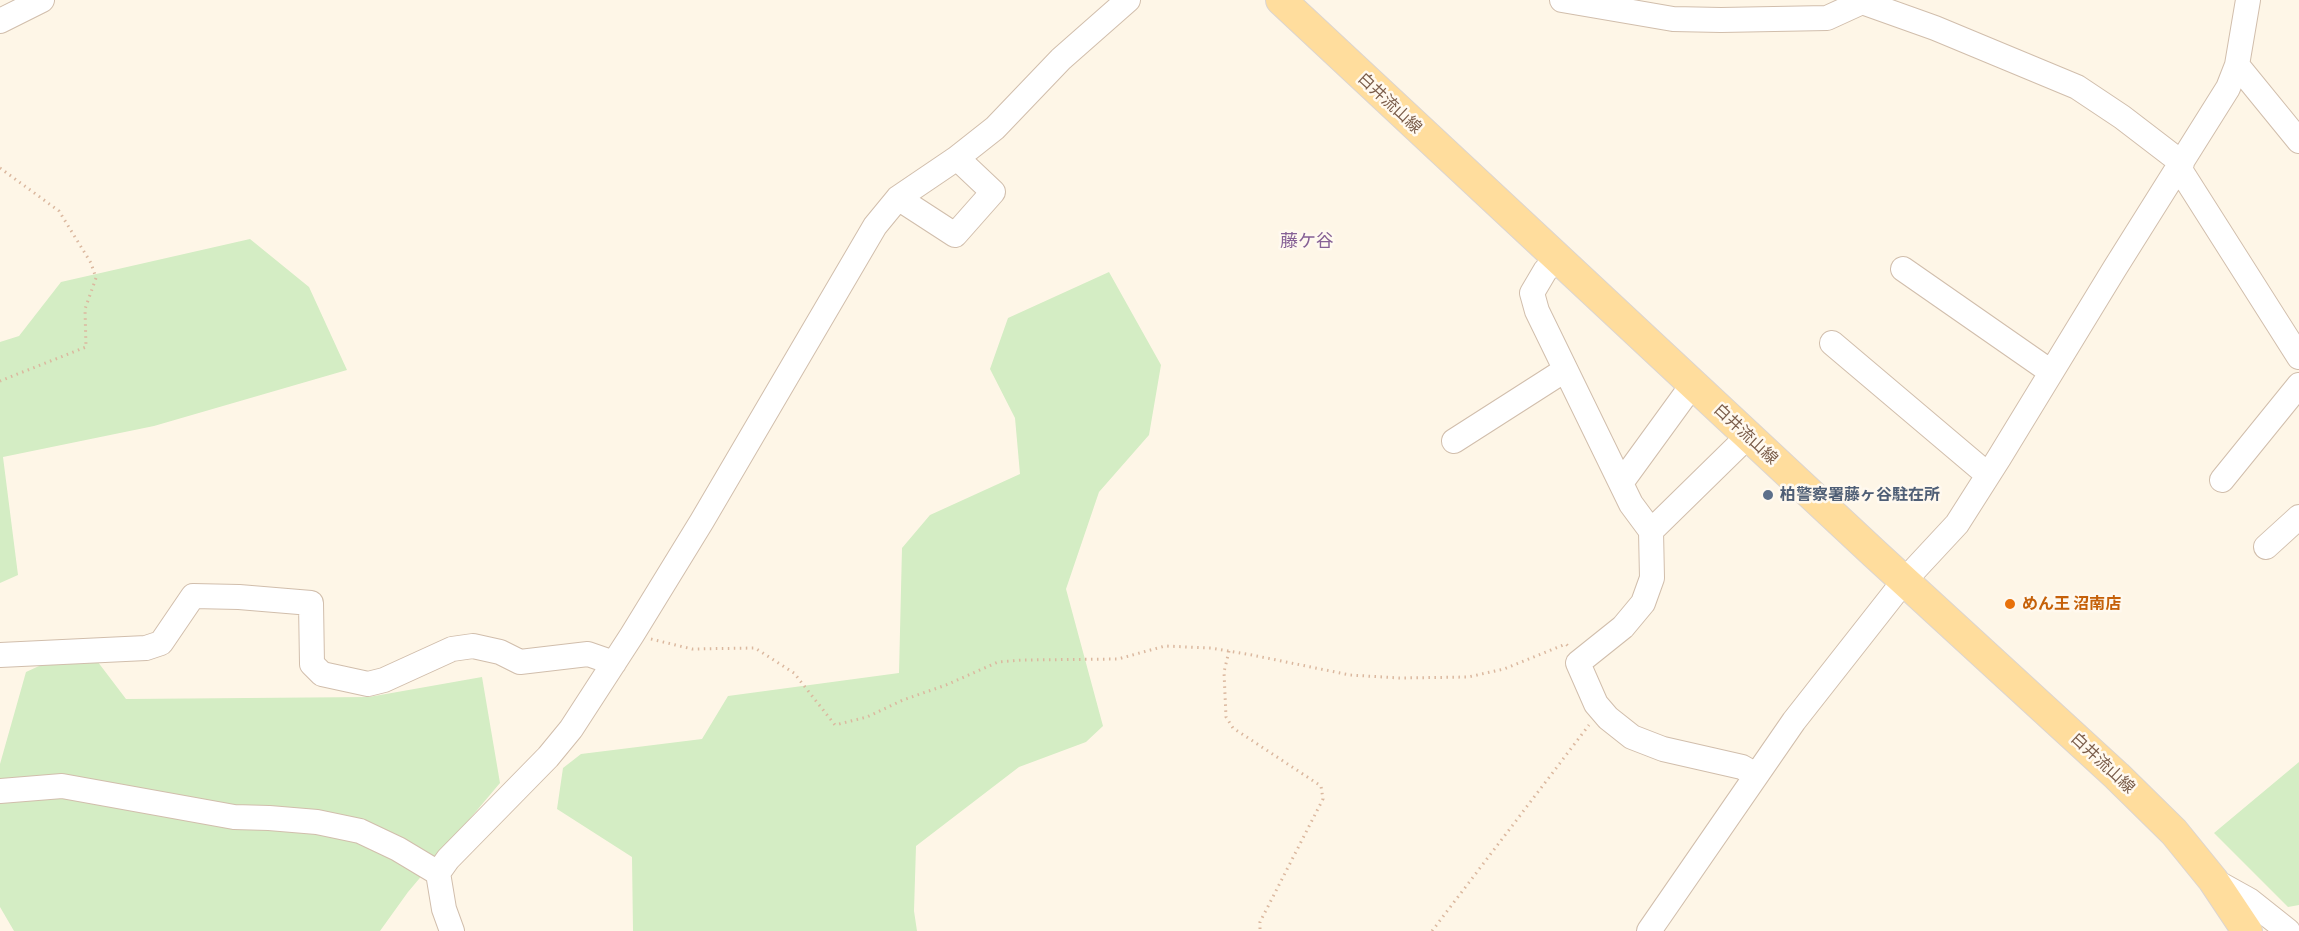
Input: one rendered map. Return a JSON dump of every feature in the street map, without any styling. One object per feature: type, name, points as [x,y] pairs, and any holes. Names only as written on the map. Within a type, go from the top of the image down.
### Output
[{"type":"main road","name":"白井流山線","points":[[1281,0],[1904,581],[2117,776],[2174,831],[2213,880],[2247,931]]},
{"type":"street","points":[[0,21],[42,0]]},
{"type":"street","points":[[452,931],[444,909],[438,873],[448,859],[554,750],[571,729],[702,521],[874,226],[898,198],[957,158],[995,128],[1061,59],[1128,0]]},
{"type":"street","points":[[1562,0],[1673,19],[1721,20],[1827,18],[1862,1],[1935,28],[2077,87],[2122,117],[2181,165],[2299,357]]},
{"type":"street","points":[[1649,931],[1794,721],[1904,581],[1957,524],[2228,88],[2237,65],[2248,0]]},
{"type":"street","points":[[2237,65],[2299,141]]},
{"type":"street","points":[[898,198],[955,235],[993,192],[957,158]]},
{"type":"street","points":[[1557,258],[1545,271],[1532,293],[1537,311],[1631,504],[1651,531],[1652,578],[1643,603],[1623,627],[1578,663],[1596,704],[1632,737],[1663,749],[1742,767],[1756,775]]},
{"type":"street","points":[[1903,269],[2051,372]]},
{"type":"street","points":[[1832,343],[1988,475]]},
{"type":"street","points":[[1454,441],[1565,370]]},
{"type":"street","points":[[1621,483],[1693,384]]},
{"type":"street","points":[[2222,480],[2299,385]]},
{"type":"street","points":[[1651,531],[1748,436]]},
{"type":"street","points":[[2266,547],[2299,517]]},
{"type":"street","points":[[0,655],[146,648],[161,643],[193,596],[311,603],[312,664],[322,674],[368,684],[384,680],[453,649],[472,646],[500,652],[520,662],[588,654],[614,663]]},
{"type":"street","points":[[0,791],[62,786],[234,818],[317,822],[360,831],[398,849],[438,873]]},
{"type":"street","points":[[2213,880],[2249,900],[2288,931]]},
{"type":"path","points":[[0,168],[59,211],[91,263],[96,278],[85,309],[86,347],[0,381]]},
{"type":"path","points":[[632,635],[692,649],[755,648],[794,673],[835,725],[867,717],[998,662],[1118,659],[1165,646],[1229,651],[1350,675],[1399,678],[1468,677],[1504,669],[1566,644],[1578,663]]},
{"type":"path","points":[[1229,651],[1224,672],[1226,717],[1233,729],[1321,786],[1323,799],[1260,922],[1260,931]]},
{"type":"path","points":[[1432,931],[1601,710]]},
{"type":"green space","points":[[250,239],[309,287],[347,370],[154,426],[3,457],[18,575],[0,583],[0,342],[19,336],[61,282]]},
{"type":"green space","points":[[1109,272],[1161,365],[1149,435],[1099,492],[1066,589],[1103,726],[1086,742],[1019,767],[916,846],[914,911],[917,931],[633,931],[632,857],[557,809],[563,768],[581,754],[702,739],[728,696],[899,673],[902,548],[930,515],[1020,474],[1015,418],[990,369],[1008,318]]},
{"type":"green space","points":[[85,645],[126,699],[369,697],[482,677],[500,783],[408,892],[380,931],[14,931],[0,907],[0,764],[26,672]]},
{"type":"green space","points":[[2299,762],[2299,905],[2288,907],[2214,833]]},
{"type":"place","name":"柏警察署藤ヶ谷駐在所","points":[[1768,495]]},
{"type":"place","name":"めん王 沼南店","points":[[2010,604]]},
{"type":"district","name":"藤ケ谷","points":[[1307,241]]}]
